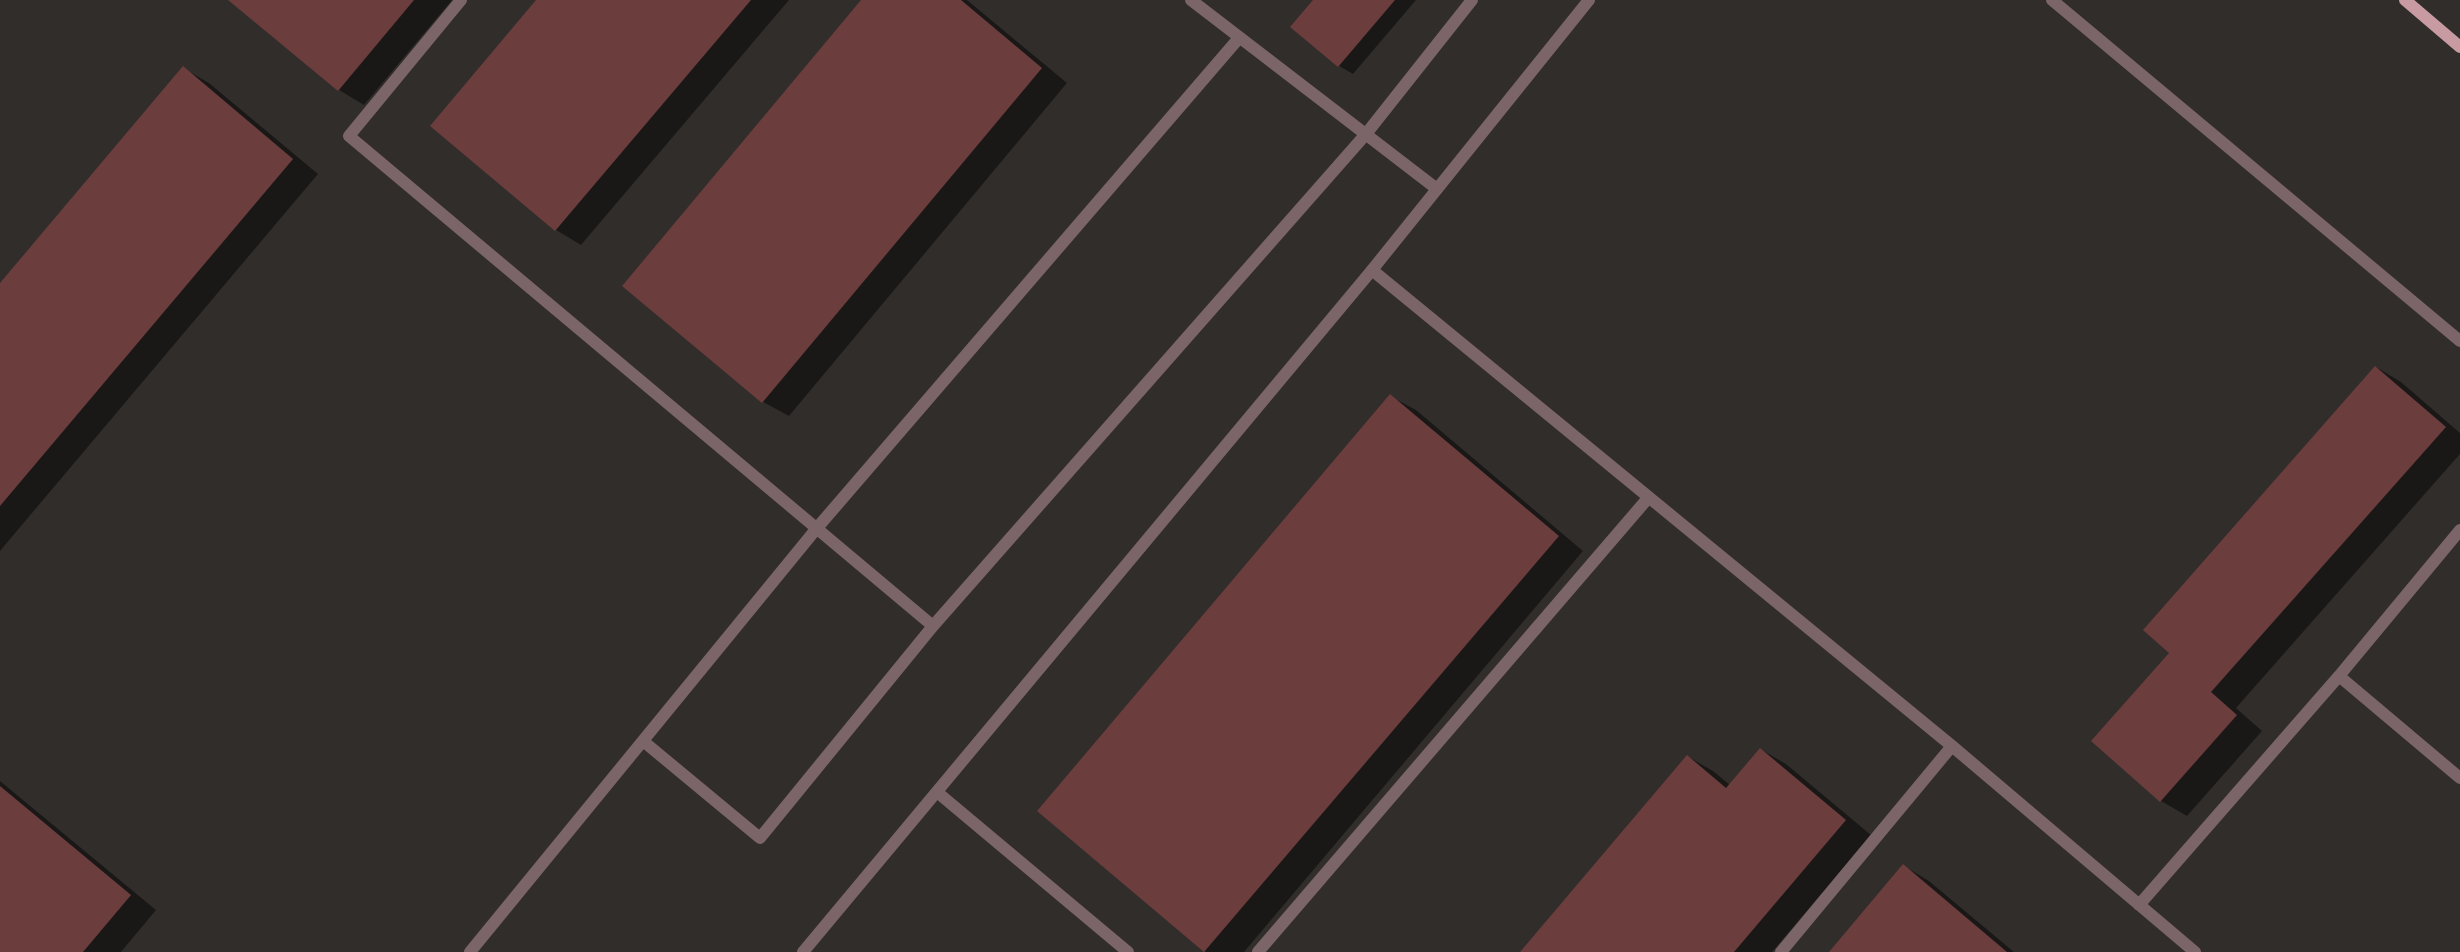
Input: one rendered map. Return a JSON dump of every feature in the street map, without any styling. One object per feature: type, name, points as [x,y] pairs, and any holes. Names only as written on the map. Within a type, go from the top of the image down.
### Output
[{"type":"main road","points":[[2404,0],[2460,47]]},
{"type":"street","points":[[461,0],[349,136],[933,626]]},
{"type":"street","points":[[1191,0],[1437,189]]},
{"type":"street","points":[[643,740],[760,838],[933,626],[1366,134],[1472,0]]},
{"type":"street","points":[[803,952],[1372,270],[1589,0]]},
{"type":"street","points":[[2052,0],[2460,341]]},
{"type":"street","points":[[470,952],[817,528],[1239,38]]},
{"type":"street","points":[[1372,270],[1952,746],[2196,952]]},
{"type":"street","points":[[1258,952],[1649,497]]},
{"type":"street","points":[[2139,905],[2339,676],[2460,530]]},
{"type":"street","points":[[2339,676],[2460,778]]},
{"type":"street","points":[[1781,952],[1952,746]]},
{"type":"street","points":[[937,792],[1128,952]]},
{"type":"building","points":[[228,0],[414,0],[338,91]]},
{"type":"building","points":[[536,0],[751,0],[555,231],[430,126]]},
{"type":"building","points":[[861,0],[961,0],[1042,68],[762,403],[622,286]]},
{"type":"building","points":[[1313,0],[1395,0],[1338,67],[1290,27]]},
{"type":"building","points":[[183,66],[293,159],[0,506],[0,283]]},
{"type":"building","points":[[2375,366],[2446,427],[2211,692],[2237,715],[2160,802],[2091,741],[2169,653],[2143,630]]},
{"type":"building","points":[[1390,394],[1559,536],[1204,952],[1037,811]]},
{"type":"building","points":[[1760,748],[1846,820],[1734,952],[1520,952],[1687,755],[1726,788]]},
{"type":"building","points":[[0,786],[131,895],[83,952],[0,952]]},
{"type":"building","points":[[1903,864],[2007,952],[1829,952]]}]
